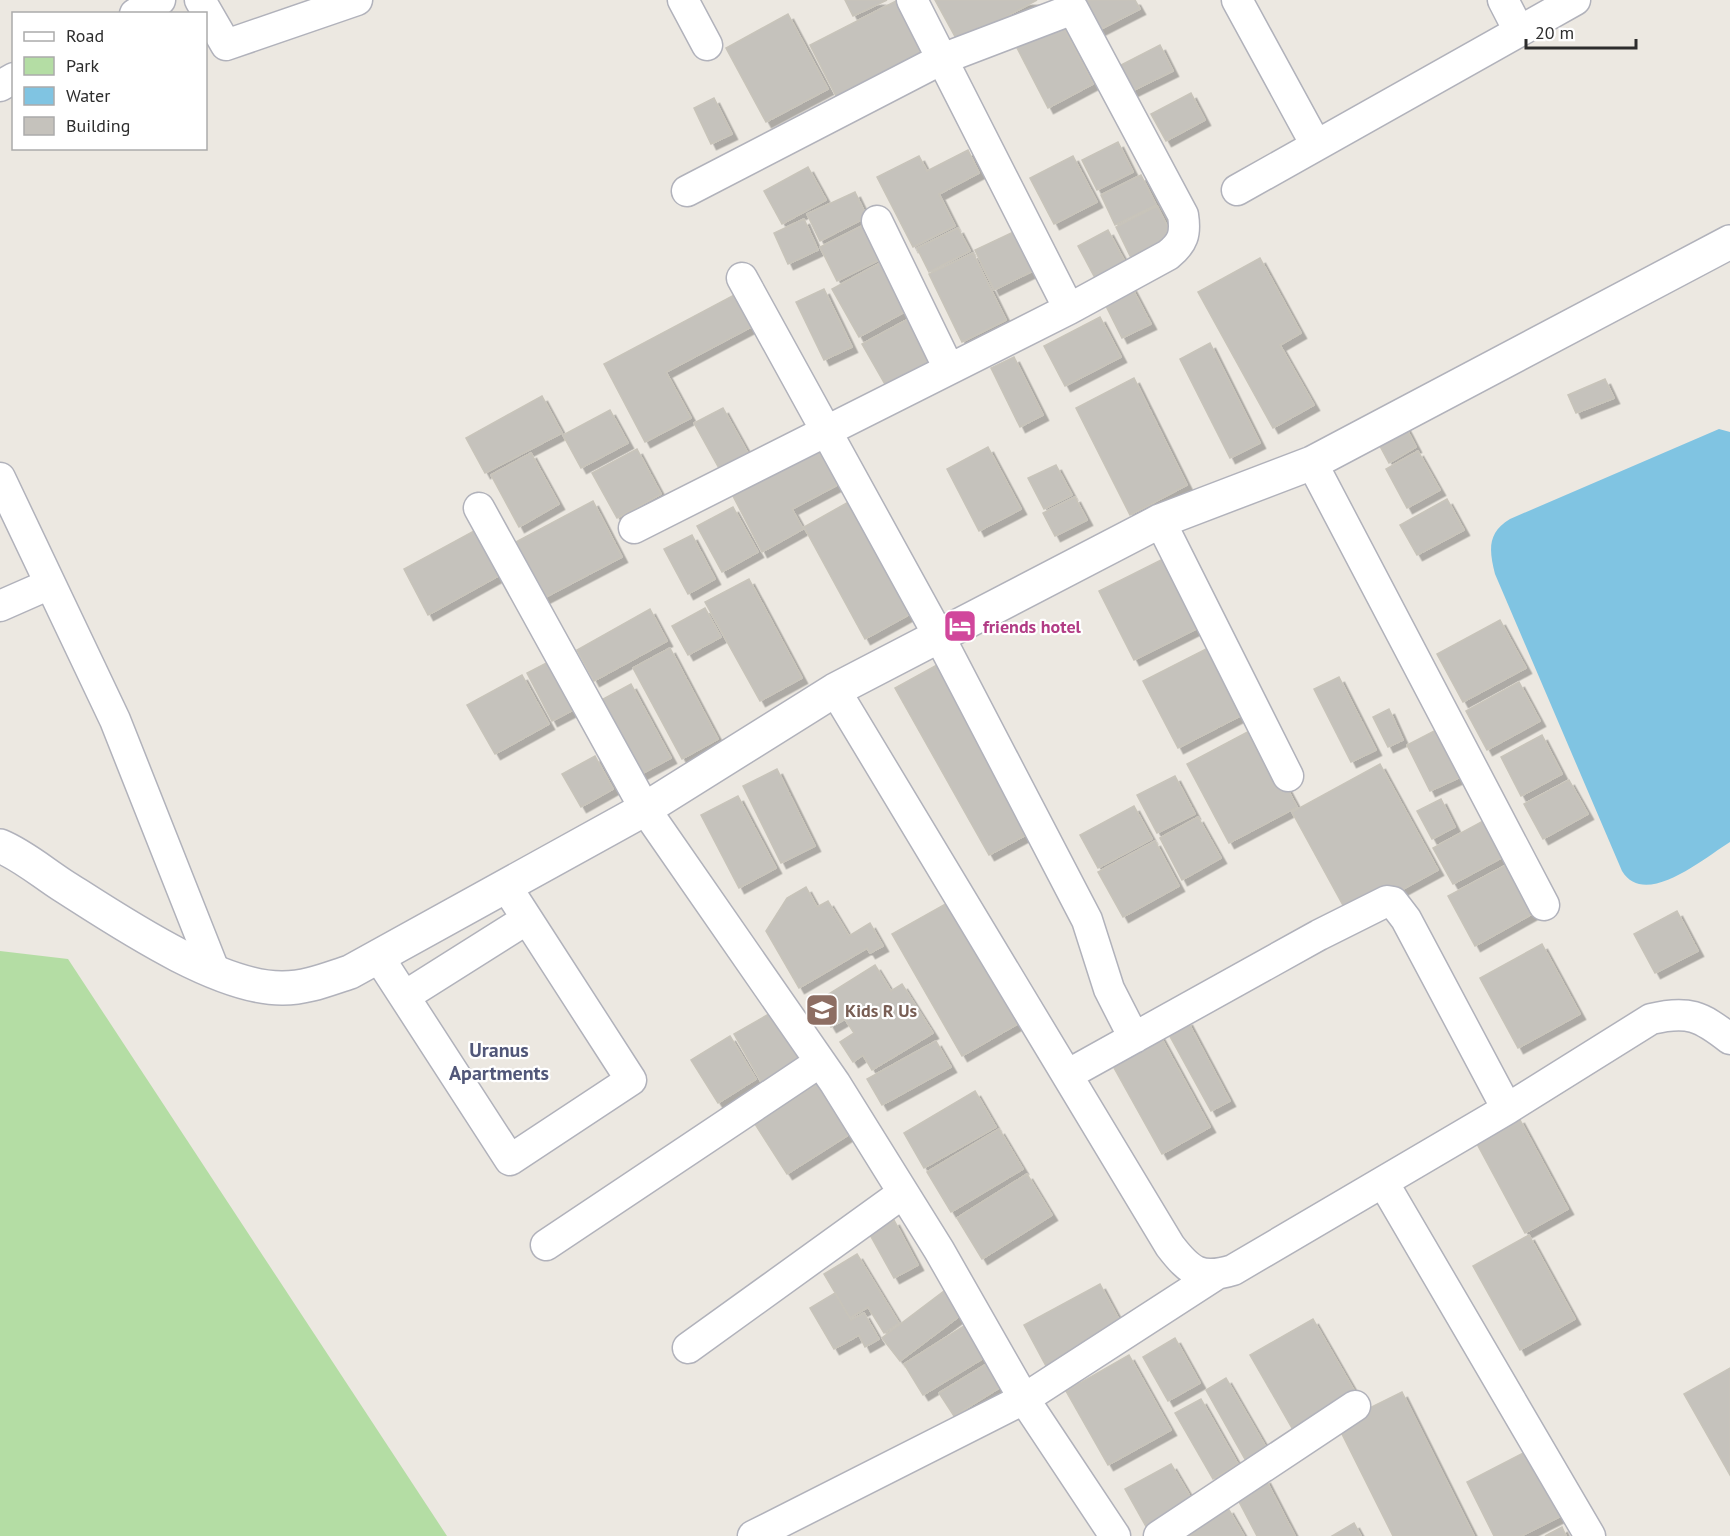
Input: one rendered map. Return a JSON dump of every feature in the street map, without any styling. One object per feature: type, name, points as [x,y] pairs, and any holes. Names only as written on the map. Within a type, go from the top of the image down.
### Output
[{"type":"street","points":[[139,12],[160,0]]},
{"type":"street","points":[[207,12],[226,45],[357,0]]},
{"type":"street","points":[[683,0],[707,45]]},
{"type":"street","points":[[912,0],[1070,309]]},
{"type":"street","points":[[1237,0],[1316,145]]},
{"type":"street","points":[[1503,0],[1519,31]]},
{"type":"street","points":[[1237,190],[1575,0]]},
{"type":"street","points":[[634,528],[1070,309],[1168,255],[1180,245],[1185,230],[1183,215],[1073,9],[942,59],[687,191]]},
{"type":"street","points":[[877,221],[949,369]]},
{"type":"street","points":[[0,846],[141,935],[242,982],[283,988],[312,985],[350,972],[645,809],[835,690],[940,638],[1160,521],[1312,463],[1730,242]]},
{"type":"street","points":[[742,278],[828,430],[1088,920],[1109,989],[1134,1038]]},
{"type":"street","points":[[1312,463],[1544,905]]},
{"type":"street","points":[[0,478],[115,720],[214,970]]},
{"type":"street","points":[[479,508],[645,809],[820,1062],[939,1250],[1023,1399],[1115,1536]]},
{"type":"street","points":[[1160,521],[1288,776]]},
{"type":"street","points":[[0,606],[50,584]]},
{"type":"street","points":[[835,690],[1170,1246],[1184,1264],[1198,1273],[1214,1276]]},
{"type":"street","points":[[378,956],[510,1160],[631,1080],[506,885]]},
{"type":"street","points":[[1067,1075],[1319,935],[1387,901],[1393,902],[1406,920],[1507,1109]]},
{"type":"street","points":[[405,996],[527,919]]},
{"type":"street","points":[[753,1536],[798,1525],[1023,1399],[1214,1276],[1233,1270],[1383,1182],[1507,1109],[1652,1019],[1671,1014],[1687,1014],[1707,1020],[1730,1039]]},
{"type":"street","points":[[546,1245],[820,1062]]},
{"type":"street","points":[[1383,1182],[1590,1536]]},
{"type":"street","points":[[688,1348],[903,1193]]},
{"type":"street","points":[[1159,1536],[1355,1406]]},
{"type":"green space","points":[[0,951],[68,959],[447,1536],[0,1536]]},
{"type":"water","points":[[1719,429],[1730,432],[1730,842],[1675,877],[1645,885],[1632,881],[1622,871],[1495,574],[1492,543],[1497,530],[1510,519]]},
{"type":"building","points":[[845,0],[887,0],[853,16]]},
{"type":"building","points":[[898,0],[931,51],[837,98],[810,45]]},
{"type":"building","points":[[935,0],[1037,0],[958,42]]},
{"type":"building","points":[[1084,0],[1135,0],[1140,9],[1099,30]]},
{"type":"building","points":[[788,14],[828,89],[766,122],[726,48]]},
{"type":"building","points":[[1059,19],[1093,84],[1048,108],[1014,42]]},
{"type":"building","points":[[1160,45],[1173,71],[1132,91],[1119,66]]},
{"type":"building","points":[[1191,93],[1205,120],[1166,141],[1151,114]]},
{"type":"building","points":[[714,98],[732,134],[711,144],[694,108]]},
{"type":"building","points":[[1118,142],[1133,172],[1097,190],[1082,160]]},
{"type":"building","points":[[968,150],[979,173],[939,194],[955,226],[913,247],[877,177],[919,156],[927,171]]},
{"type":"building","points":[[1073,156],[1097,202],[1054,224],[1030,178]]},
{"type":"building","points":[[808,167],[826,200],[782,224],[764,191]]},
{"type":"building","points":[[1141,175],[1156,205],[1115,225],[1101,195]]},
{"type":"building","points":[[855,192],[867,217],[820,241],[807,214]]},
{"type":"building","points":[[1157,206],[1176,244],[1135,266],[1116,227]]},
{"type":"building","points":[[804,219],[818,250],[788,264],[774,233]]},
{"type":"building","points":[[866,224],[883,258],[837,281],[820,247]]},
{"type":"building","points":[[958,228],[970,251],[929,272],[917,248]]},
{"type":"building","points":[[1020,229],[1039,268],[994,290],[975,250]]},
{"type":"building","points":[[1108,230],[1125,262],[1095,278],[1078,246]]},
{"type":"building","points":[[973,253],[1006,320],[962,342],[929,274]]},
{"type":"building","points":[[1260,258],[1301,333],[1280,345],[1314,405],[1273,428],[1198,292]]},
{"type":"building","points":[[882,262],[908,310],[859,337],[832,289]]},
{"type":"building","points":[[1131,286],[1151,324],[1122,338],[1103,300]]},
{"type":"building","points":[[824,289],[852,347],[824,360],[796,302]]},
{"type":"building","points":[[738,293],[755,325],[666,372],[691,418],[645,442],[604,364]]},
{"type":"building","points":[[912,317],[935,358],[886,386],[862,344]]},
{"type":"building","points":[[1100,317],[1121,357],[1065,386],[1044,346]]},
{"type":"building","points":[[1210,343],[1260,443],[1230,458],[1180,359]]},
{"type":"building","points":[[1014,357],[1043,415],[1020,427],[991,368]]},
{"type":"building","points":[[1134,378],[1187,485],[1130,515],[1076,408]]},
{"type":"building","points":[[1605,379],[1614,398],[1576,413],[1568,395]]},
{"type":"building","points":[[542,396],[562,433],[485,473],[466,438]]},
{"type":"building","points":[[723,408],[749,455],[720,470],[694,423]]},
{"type":"building","points":[[610,410],[628,443],[581,468],[563,435]]},
{"type":"building","points":[[1401,418],[1416,447],[1389,463],[1373,433]]},
{"type":"building","points":[[826,447],[845,481],[792,509],[803,529],[762,552],[733,496]]},
{"type":"building","points":[[988,447],[1021,509],[979,531],[947,469]]},
{"type":"building","points":[[637,449],[661,494],[617,518],[592,473]]},
{"type":"building","points":[[1418,451],[1440,490],[1407,508],[1386,469]]},
{"type":"building","points":[[531,453],[559,504],[519,527],[491,475]]},
{"type":"building","points":[[1056,465],[1072,495],[1044,509],[1028,478]]},
{"type":"building","points":[[1075,497],[1087,520],[1055,536],[1043,513]]},
{"type":"building","points":[[1447,499],[1464,530],[1417,555],[1400,525]]},
{"type":"building","points":[[852,500],[912,613],[865,639],[804,527]]},
{"type":"building","points":[[593,501],[622,557],[542,599],[512,544]]},
{"type":"building","points":[[733,507],[758,552],[722,572],[697,526]]},
{"type":"building","points":[[485,525],[509,570],[428,615],[404,569]]},
{"type":"building","points":[[692,535],[715,579],[688,594],[664,549]]},
{"type":"building","points":[[1169,556],[1204,625],[1134,660],[1099,591]]},
{"type":"building","points":[[749,579],[802,678],[760,701],[705,602]]},
{"type":"building","points":[[705,608],[721,637],[688,655],[672,626]]},
{"type":"building","points":[[650,609],[667,641],[594,681],[577,650]]},
{"type":"building","points":[[1500,620],[1526,668],[1463,702],[1437,654]]},
{"type":"building","points":[[1210,647],[1244,714],[1178,748],[1143,681]]},
{"type":"building","points":[[670,648],[718,739],[682,759],[633,668]]},
{"type":"building","points":[[558,657],[583,705],[552,721],[527,673]]},
{"type":"building","points":[[946,660],[1039,828],[989,855],[895,688]]},
{"type":"building","points":[[522,675],[549,724],[495,754],[467,705]]},
{"type":"building","points":[[1339,677],[1376,750],[1351,762],[1314,689]]},
{"type":"building","points":[[1519,682],[1540,721],[1487,750],[1466,711]]},
{"type":"building","points":[[631,684],[671,758],[632,779],[592,705]]},
{"type":"building","points":[[1389,709],[1403,740],[1388,747],[1373,717]]},
{"type":"building","points":[[1255,728],[1297,807],[1229,843],[1187,764]]},
{"type":"building","points":[[1440,728],[1465,775],[1430,791],[1407,745]]},
{"type":"building","points":[[1542,735],[1562,774],[1521,796],[1501,757]]},
{"type":"building","points":[[595,756],[613,789],[581,807],[562,774]]},
{"type":"building","points":[[1380,764],[1438,870],[1350,918],[1292,812]]},
{"type":"building","points":[[777,769],[815,846],[781,863],[743,786]]},
{"type":"building","points":[[1175,776],[1195,814],[1157,833],[1137,795]]},
{"type":"building","points":[[1569,780],[1588,814],[1543,839],[1524,804]]},
{"type":"building","points":[[738,796],[776,868],[739,888],[701,815]]},
{"type":"building","points":[[1441,799],[1455,827],[1432,839],[1417,811]]},
{"type":"building","points":[[1134,806],[1152,839],[1098,868],[1080,835]]},
{"type":"building","points":[[1198,817],[1221,858],[1182,880],[1160,838]]},
{"type":"building","points":[[1485,820],[1505,856],[1453,884],[1433,848]]},
{"type":"building","points":[[1155,841],[1179,886],[1123,917],[1098,872]]},
{"type":"building","points":[[1508,864],[1534,913],[1475,946],[1448,896]]},
{"type":"building","points":[[806,887],[817,907],[828,901],[849,936],[870,923],[883,946],[870,953],[867,948],[799,988],[766,931],[787,898]]},
{"type":"building","points":[[958,897],[1028,1018],[962,1056],[892,934]]},
{"type":"building","points":[[1677,911],[1698,951],[1655,973],[1634,934]]},
{"type":"building","points":[[1542,944],[1580,1014],[1518,1048],[1480,978]]},
{"type":"building","points":[[875,965],[891,991],[902,984],[933,1033],[872,1070],[863,1055],[853,1062],[840,1042],[854,1033],[845,1019],[831,1027],[816,1002]]},
{"type":"building","points":[[774,1011],[804,1064],[764,1087],[734,1034]]},
{"type":"building","points":[[1187,1020],[1230,1101],[1211,1111],[1167,1031]]},
{"type":"building","points":[[1157,1030],[1210,1127],[1162,1154],[1108,1057]]},
{"type":"building","points":[[730,1036],[756,1079],[718,1103],[691,1060]]},
{"type":"building","points":[[936,1041],[951,1067],[882,1105],[867,1079]]},
{"type":"building","points":[[824,1079],[856,1130],[787,1174],[755,1124]]},
{"type":"building","points":[[975,1091],[996,1127],[924,1168],[904,1133]]},
{"type":"building","points":[[1519,1118],[1568,1209],[1525,1233],[1476,1142]]},
{"type":"building","points":[[999,1129],[1023,1169],[951,1212],[927,1172]]},
{"type":"building","points":[[1027,1174],[1052,1215],[982,1259],[957,1218]]},
{"type":"building","points":[[894,1220],[918,1265],[894,1278],[869,1233]]},
{"type":"building","points":[[1529,1235],[1575,1319],[1520,1350],[1473,1266]]},
{"type":"building","points":[[857,1254],[899,1323],[884,1333],[868,1307],[850,1318],[824,1274]]},
{"type":"building","points":[[1100,1284],[1122,1325],[1046,1366],[1024,1325]]},
{"type":"building","points":[[944,1291],[962,1314],[900,1361],[882,1338]]},
{"type":"building","points":[[835,1293],[851,1320],[864,1313],[879,1339],[865,1347],[859,1335],[834,1349],[810,1308]]},
{"type":"building","points":[[1313,1319],[1355,1392],[1292,1428],[1250,1355]]},
{"type":"building","points":[[967,1324],[987,1356],[923,1395],[904,1364]]},
{"type":"building","points":[[1175,1338],[1200,1383],[1168,1401],[1143,1357]]},
{"type":"building","points":[[1129,1355],[1171,1430],[1108,1465],[1066,1391]]},
{"type":"building","points":[[998,1357],[1012,1380],[954,1416],[939,1393]]},
{"type":"building","points":[[1730,1368],[1730,1475],[1684,1394]]},
{"type":"building","points":[[1226,1378],[1267,1449],[1246,1461],[1206,1390]]},
{"type":"building","points":[[1402,1392],[1474,1536],[1393,1536],[1337,1424]]},
{"type":"building","points":[[1201,1399],[1238,1464],[1213,1479],[1175,1413]]},
{"type":"building","points":[[1531,1449],[1565,1514],[1521,1536],[1494,1536],[1467,1482]]},
{"type":"building","points":[[1171,1464],[1194,1503],[1148,1530],[1125,1489]]},
{"type":"building","points":[[1265,1478],[1295,1536],[1257,1536],[1235,1494]]},
{"type":"building","points":[[1228,1508],[1244,1536],[1179,1536]]},
{"type":"building","points":[[1354,1523],[1361,1536],[1332,1536]]},
{"type":"building","points":[[1562,1527],[1566,1536],[1545,1536]]},
{"type":"place","name":"friends hotel","points":[[960,626]]},
{"type":"place","name":"Kids R Us","points":[[822,1010]]},
{"type":"district","name":"Uranus Apartments","points":[[499,1062]]}]
